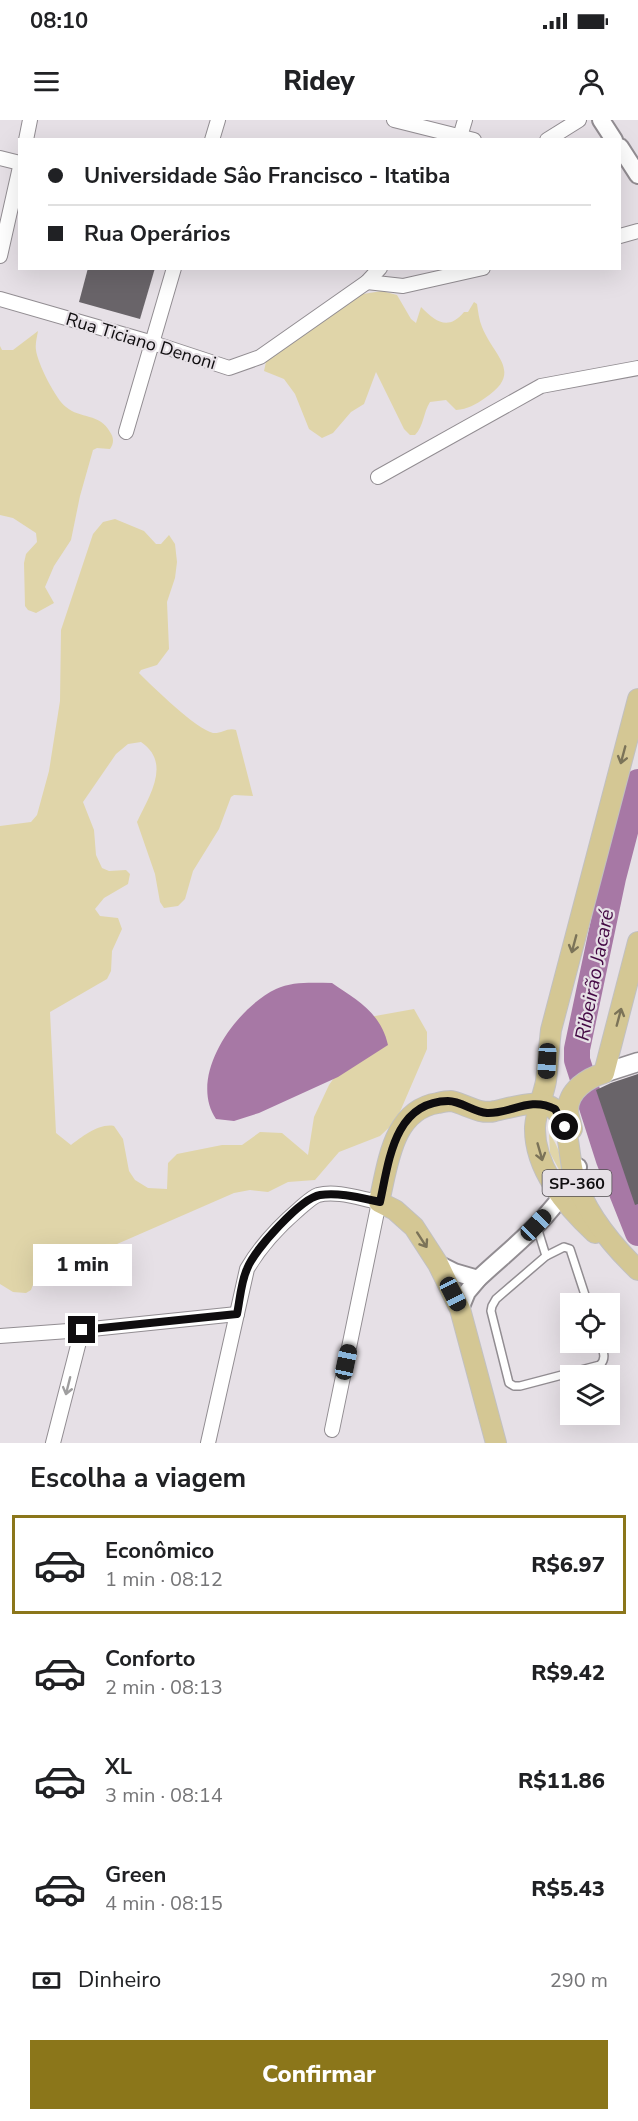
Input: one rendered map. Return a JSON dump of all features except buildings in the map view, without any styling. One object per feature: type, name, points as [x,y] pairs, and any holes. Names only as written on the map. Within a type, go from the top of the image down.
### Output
[{"type":"main road","points":[[634,1266],[600,1239],[561,1196],[541,1159],[535,1127],[546,1079],[551,1030],[638,699]]},
{"type":"main road","points":[[600,1074],[638,942]]},
{"type":"main road","points":[[600,1074],[638,1062]]},
{"type":"main road","name":"SP-360","points":[[577,1170],[568,1109],[570,1100],[585,1081],[600,1074]]},
{"type":"main road","points":[[496,1443],[460,1309],[438,1264],[414,1227],[394,1210],[380,1202],[393,1143],[404,1122],[427,1104],[450,1101],[488,1113],[539,1104]]},
{"type":"main road","name":"SP-360","points":[[539,1104],[555,1109],[565,1127],[589,1208],[601,1227],[634,1266]]},
{"type":"street","points":[[26,138],[30,120]]},
{"type":"street","points":[[213,138],[218,120]]},
{"type":"street","points":[[394,120],[460,137],[465,120]]},
{"type":"street","points":[[550,138],[579,120]]},
{"type":"street","points":[[601,120],[613,138]]},
{"type":"street","points":[[621,149],[638,176]]},
{"type":"street","points":[[0,158],[18,164]]},
{"type":"street","points":[[0,256],[18,174]]},
{"type":"street","points":[[621,236],[638,231]]},
{"type":"street","points":[[126,432],[173,270]]},
{"type":"street","name":"Rua Ticiano Denoni","points":[[0,299],[153,343],[229,368],[260,357],[367,282],[378,270]]},
{"type":"street","points":[[367,282],[403,286],[474,270]]},
{"type":"street","points":[[378,477],[540,386],[638,368]]},
{"type":"street","points":[[460,1309],[467,1292],[536,1225],[561,1196],[577,1170]]},
{"type":"street","points":[[208,1443],[247,1269],[259,1249],[276,1229],[307,1202],[318,1195],[336,1194],[380,1202],[332,1430]]},
{"type":"street","points":[[438,1264],[478,1280]]},
{"type":"street","points":[[0,1336],[237,1314]]},
{"type":"street","points":[[53,1443],[82,1330]]},
{"type":"lane","points":[[536,1225],[546,1256]]},
{"type":"lane","points":[[584,1293],[570,1249],[564,1246],[546,1256],[496,1299],[491,1311],[509,1383],[520,1386],[600,1365],[605,1357],[604,1353]]},
{"type":"shaded area","points":[[382,291],[397,295],[411,319],[416,323],[421,307],[432,317],[447,323],[464,312],[468,312],[474,302],[477,304],[482,327],[503,364],[503,380],[497,389],[468,408],[456,410],[446,400],[430,402],[418,431],[415,435],[410,435],[404,429],[376,372],[364,404],[351,412],[333,433],[322,438],[309,429],[295,394],[284,379],[264,371],[267,357],[329,310],[363,294]]},
{"type":"shaded area","points":[[38,331],[37,356],[57,397],[72,411],[101,422],[110,432],[113,440],[110,449],[93,450],[71,540],[54,566],[45,587],[54,603],[36,613],[25,606],[24,563],[26,554],[37,542],[36,533],[13,518],[0,515],[0,346],[2,350],[13,350]]},
{"type":"shaded area","points":[[115,519],[144,531],[156,544],[161,544],[169,535],[175,544],[177,562],[175,578],[167,602],[169,649],[157,665],[141,670],[139,673],[175,707],[206,730],[216,733],[230,729],[236,730],[253,796],[234,795],[231,797],[219,829],[193,871],[185,899],[178,906],[164,908],[160,902],[155,874],[137,822],[152,791],[157,770],[150,750],[141,742],[128,744],[116,754],[83,802],[94,830],[96,855],[102,868],[109,871],[126,870],[130,874],[128,884],[104,898],[95,909],[100,916],[118,918],[122,929],[112,951],[111,971],[107,979],[50,1012],[56,1133],[71,1145],[97,1129],[114,1126],[123,1139],[129,1171],[135,1180],[148,1188],[167,1189],[168,1163],[177,1154],[222,1145],[242,1145],[260,1132],[282,1133],[308,1155],[314,1117],[329,1085],[346,1061],[364,1018],[414,1009],[427,1032],[427,1049],[396,1121],[380,1136],[339,1152],[315,1180],[288,1182],[268,1192],[250,1190],[234,1193],[101,1251],[47,1263],[39,1269],[31,1290],[26,1293],[13,1292],[0,1284],[0,826],[31,822],[37,815],[49,771],[60,701],[61,630],[93,534],[103,522]]},
{"type":"shaded area","points":[[332,983],[367,1008],[380,1024],[388,1045],[338,1077],[259,1113],[234,1121],[216,1119],[209,1102],[208,1083],[212,1064],[220,1045],[232,1027],[261,998],[276,989],[296,984]]},
{"type":"shaded area","points":[[549,1134],[560,1153],[562,1175],[550,1153]]},
{"type":"waterway","name":"Ribeirão Jacaré","points":[[638,782],[613,878],[577,1049],[577,1060],[609,1160],[638,1233]]},
{"type":"route","points":[[82,1330],[237,1314],[247,1269],[259,1249],[276,1229],[307,1202],[318,1195],[336,1194],[380,1202],[393,1143],[404,1122],[427,1104],[450,1101],[488,1113],[539,1104],[555,1109],[565,1127]]}]
